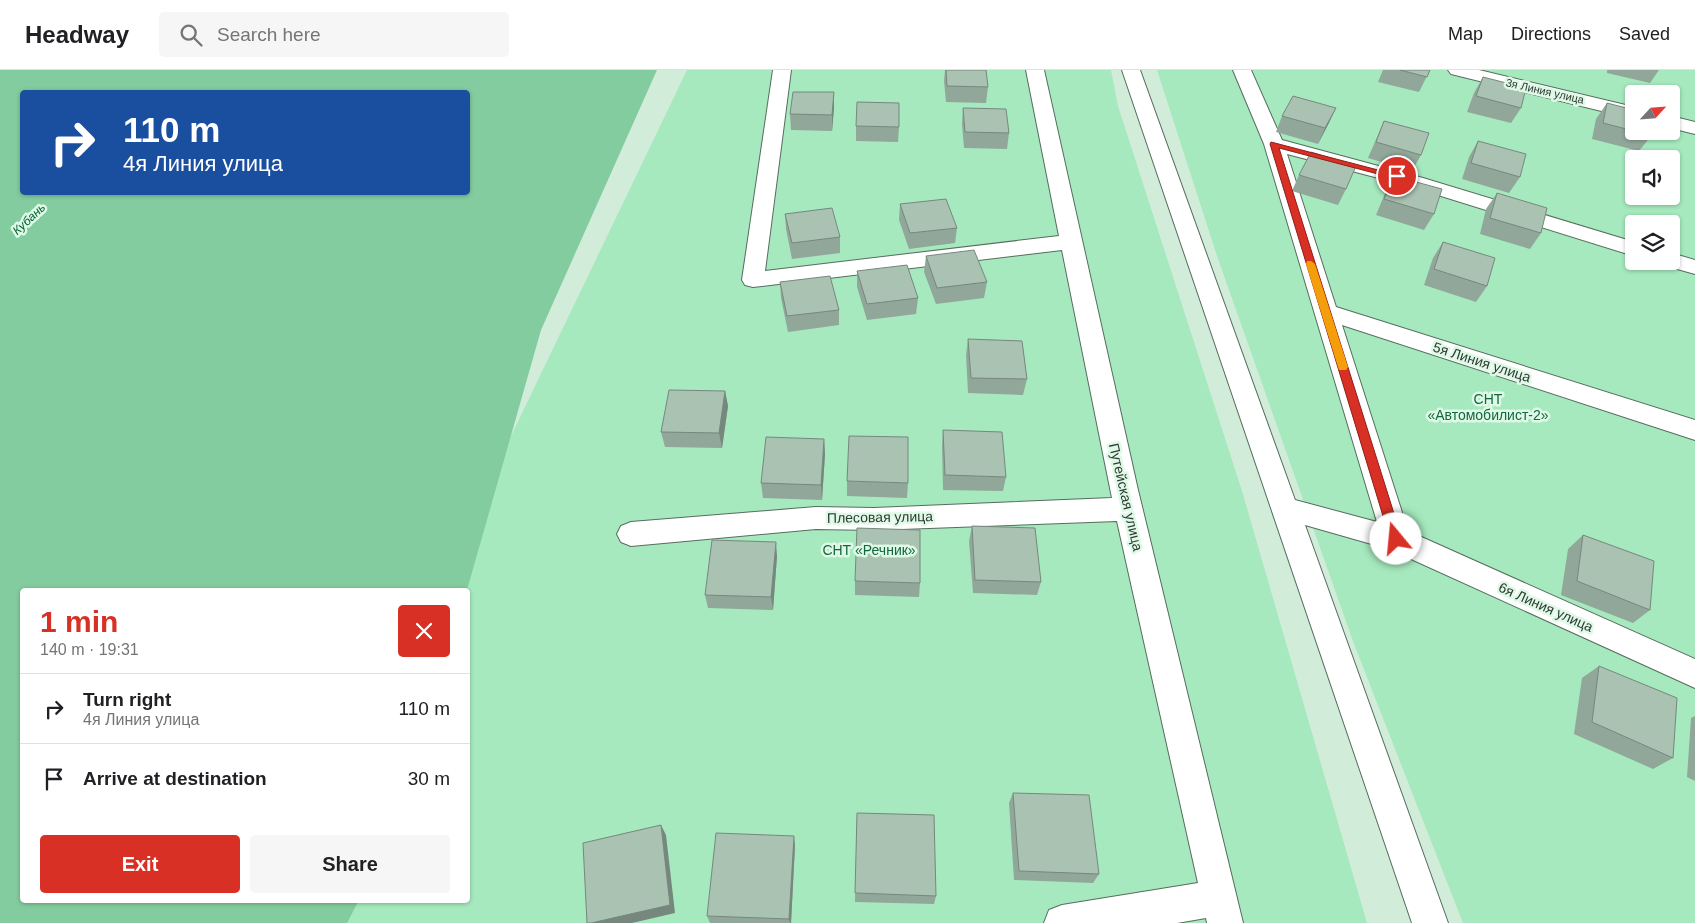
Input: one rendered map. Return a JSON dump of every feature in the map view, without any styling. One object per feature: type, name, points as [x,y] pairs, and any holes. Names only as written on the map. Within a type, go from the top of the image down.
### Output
[{"type":"street","points":[[782,70],[753,280],[1071,242]]},
{"type":"street","name":"Путейская улица","points":[[1035,70],[1128,508],[1222,910]]},
{"type":"street","points":[[1131,70],[1430,923]]},
{"type":"street","points":[[1242,70],[1274,144],[1396,539]]},
{"type":"street","name":"3я Линия улица","points":[[1457,70],[1625,111]]},
{"type":"street","points":[[1680,124],[1695,128]]},
{"type":"street","points":[[1274,144],[1416,182],[1625,246]]},
{"type":"street","points":[[1680,263],[1695,267]]},
{"type":"street","name":"5я Линия улица","points":[[1326,312],[1695,430]]},
{"type":"street","name":"Плесовая улица","points":[[631,534],[816,518],[874,519],[1128,508]]},
{"type":"street","name":"6я Линия улица","points":[[1284,508],[1396,539],[1695,674]]},
{"type":"street","points":[[1062,923],[1222,910]]},
{"type":"green space","name":"СНТ «Речник»","points":[[687,70],[1111,70],[1118,106],[1242,491],[1367,923],[276,923],[286,903],[470,903],[470,588],[438,588]]},
{"type":"green space","name":"СНТ «Автомобилист-2»","points":[[1157,70],[1695,70],[1695,923],[1463,923],[1354,644],[1217,256]]},
{"type":"water","name":"Кубань","points":[[0,70],[657,70],[541,330],[468,588],[20,588],[20,903],[357,903],[347,923],[0,923]]},
{"type":"building","points":[[946,70],[986,70],[988,87],[947,86]]},
{"type":"building","points":[[1400,70],[1430,70],[1427,77]]},
{"type":"building","points":[[1483,77],[1526,88],[1521,108],[1476,96]]},
{"type":"building","points":[[793,92],[834,92],[832,115],[790,114]]},
{"type":"building","points":[[1293,96],[1336,108],[1325,128],[1282,116]]},
{"type":"building","points":[[857,102],[899,103],[899,127],[856,126]]},
{"type":"building","points":[[1607,103],[1625,108],[1625,129],[1603,123]]},
{"type":"building","points":[[963,108],[1006,109],[1009,133],[965,132]]},
{"type":"building","points":[[1384,121],[1429,133],[1421,155],[1376,142]]},
{"type":"building","points":[[1478,141],[1526,154],[1520,177],[1471,163]]},
{"type":"building","points":[[1311,152],[1356,166],[1346,189],[1299,175]]},
{"type":"building","points":[[1394,176],[1442,189],[1434,214],[1384,199]]},
{"type":"building","points":[[1497,193],[1547,208],[1541,233],[1490,218]]},
{"type":"building","points":[[946,199],[957,228],[910,233],[900,204]]},
{"type":"building","points":[[832,208],[840,237],[792,243],[785,214]]},
{"type":"building","points":[[1443,242],[1495,258],[1487,286],[1434,269]]},
{"type":"building","points":[[974,250],[987,282],[937,288],[926,256]]},
{"type":"building","points":[[907,265],[918,298],[867,304],[857,271]]},
{"type":"building","points":[[830,276],[839,310],[787,316],[780,282]]},
{"type":"building","points":[[968,339],[1022,341],[1027,379],[971,378]]},
{"type":"building","points":[[669,390],[725,391],[719,433],[661,432]]},
{"type":"building","points":[[943,430],[1002,432],[1006,477],[945,475]]},
{"type":"building","points":[[849,436],[908,437],[908,483],[847,481]]},
{"type":"building","points":[[766,437],[824,439],[821,485],[761,483]]},
{"type":"building","points":[[972,526],[1035,528],[1041,582],[975,580]]},
{"type":"building","points":[[857,528],[920,530],[920,583],[855,581]]},
{"type":"building","points":[[1583,535],[1654,561],[1650,610],[1577,581]]},
{"type":"building","points":[[712,540],[776,542],[771,597],[705,595]]},
{"type":"building","points":[[1599,666],[1677,698],[1673,758],[1592,722]]},
{"type":"building","points":[[1013,793],[1089,795],[1099,874],[1019,871]]},
{"type":"building","points":[[857,813],[934,815],[936,896],[855,893]]},
{"type":"building","points":[[661,825],[670,905],[587,923],[583,843]]},
{"type":"building","points":[[716,833],[794,836],[789,919],[707,916]]},
{"type":"slow traffic","points":[[1311,264],[1343,367]]},
{"type":"route","points":[[1396,539],[1274,144],[1397,176]]}]
